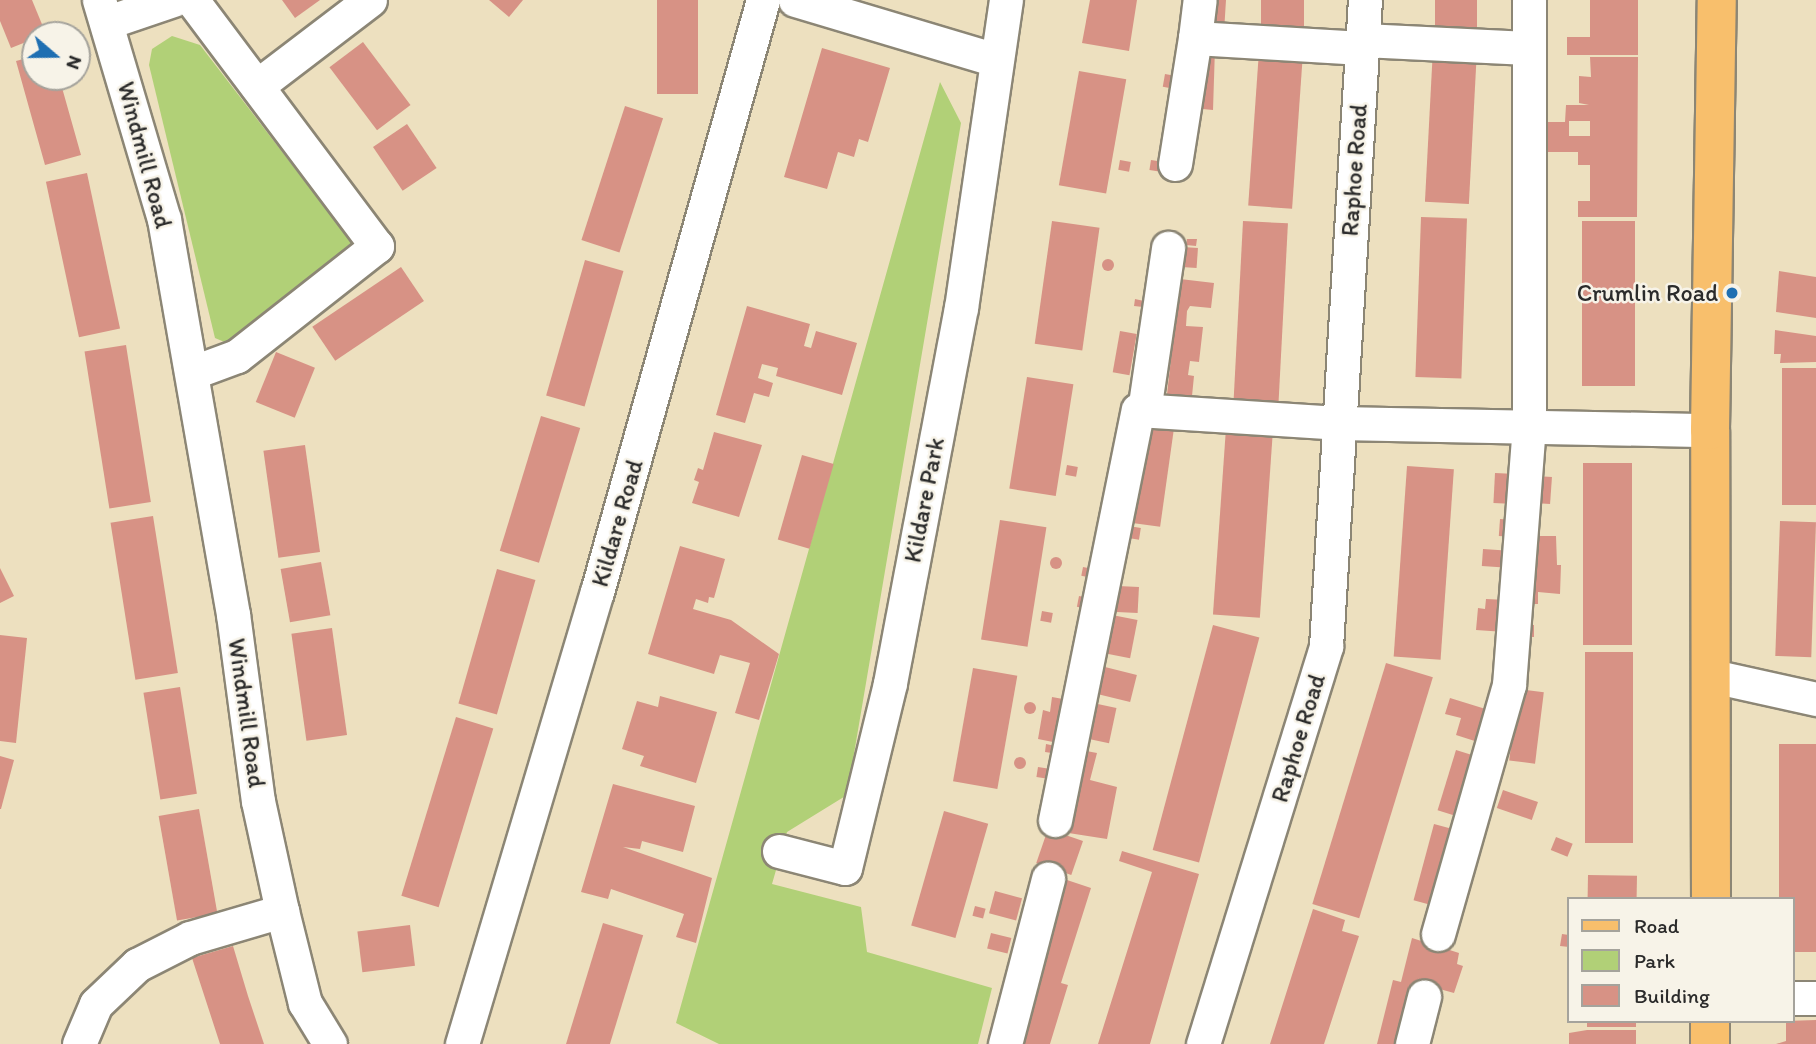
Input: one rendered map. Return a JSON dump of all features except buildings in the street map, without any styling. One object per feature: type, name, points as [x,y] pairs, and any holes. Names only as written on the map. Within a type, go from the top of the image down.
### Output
[{"type":"main road","points":[[1711,897],[1710,430],[1717,0]]},
{"type":"main road","points":[[1710,1023],[1710,1044]]},
{"type":"street","name":"Windmill Road","points":[[173,0],[104,11],[164,219],[194,372],[258,801],[282,911],[304,1003],[330,1044]]},
{"type":"street","points":[[192,0],[322,169],[377,246],[237,356],[194,372]]},
{"type":"street","points":[[257,86],[370,0]]},
{"type":"street","name":"Kildare Road","points":[[462,1044],[601,579],[763,0]]},
{"type":"street","points":[[795,0],[996,60]]},
{"type":"street","name":"Kildare Park","points":[[779,851],[845,868],[890,683],[961,308],[1006,0]]},
{"type":"street","points":[[1175,164],[1200,0]]},
{"type":"street","name":"Raphoe Road","points":[[1203,1044],[1326,646],[1365,0]]},
{"type":"street","points":[[1438,934],[1509,685],[1529,428],[1529,0]]},
{"type":"street","points":[[1195,38],[1528,48]]},
{"type":"street","points":[[1144,411],[1168,248]]},
{"type":"street","points":[[1055,820],[1138,410],[1338,423],[1710,430]]},
{"type":"street","points":[[1712,676],[1816,699]]},
{"type":"street","points":[[1005,1044],[1048,879]]},
{"type":"street","points":[[79,1044],[96,1004],[137,965],[190,938],[282,911]]},
{"type":"street","points":[[1412,1044],[1424,997]]},
{"type":"street","points":[[1795,998],[1816,998]]},
{"type":"green space","points":[[172,36],[200,45],[357,249],[229,344],[215,338],[149,65],[152,49]]},
{"type":"green space","points":[[940,82],[961,123],[847,795],[787,832],[772,884],[861,907],[867,952],[992,988],[978,1044],[719,1044],[676,1023]]},
{"type":"place","name":"Crumlin Road","points":[[1732,293]]}]
